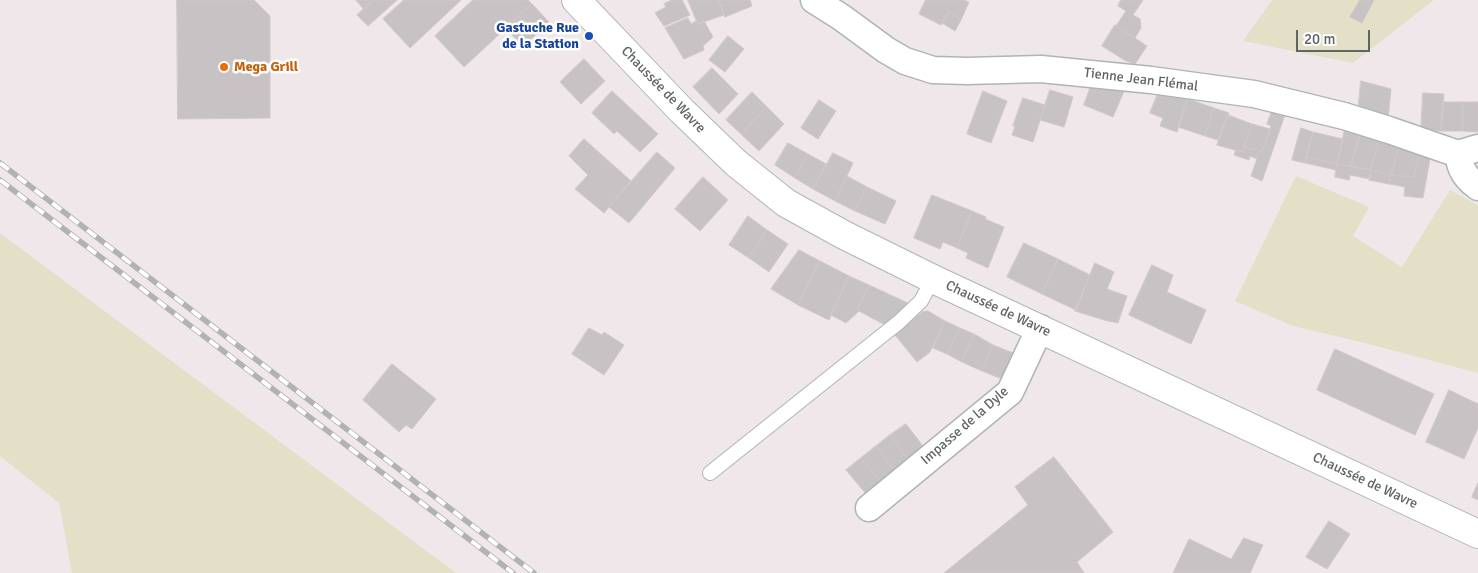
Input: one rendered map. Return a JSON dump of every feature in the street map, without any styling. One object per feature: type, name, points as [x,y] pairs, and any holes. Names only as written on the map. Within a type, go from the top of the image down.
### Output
[{"type":"main road","name":"Chaussée de Wavre","points":[[576,0],[682,111],[736,163],[786,204],[844,236],[1478,534]]},
{"type":"street","name":"Tienne Jean Flémal","points":[[814,0],[886,50],[905,61],[934,70],[958,72],[1041,68],[1254,94],[1344,116],[1468,151]]},
{"type":"street","points":[[1468,151],[1460,164],[1464,174],[1478,187]]},
{"type":"street","name":"Impasse de la Dyle","points":[[869,508],[1010,392],[1040,328]]},
{"type":"lane","points":[[710,473],[899,322],[921,301],[933,278]]},
{"type":"shaded area","points":[[1272,0],[1434,0],[1353,63],[1243,41]]},
{"type":"shaded area","points":[[1296,176],[1369,207],[1353,236],[1402,267],[1450,190],[1478,205],[1478,373],[1293,326],[1235,301]]},
{"type":"shaded area","points":[[0,233],[456,573],[72,573],[59,503],[0,456]]},
{"type":"building","name":"Mega Grill","points":[[177,0],[254,0],[270,16],[270,118],[178,119]]},
{"type":"building","points":[[356,0],[373,0],[364,9]]},
{"type":"building","points":[[373,0],[397,0],[368,26],[357,15]]},
{"type":"building","points":[[404,0],[461,0],[410,48],[383,19]]},
{"type":"building","points":[[473,0],[528,0],[532,4],[464,67],[435,36]]},
{"type":"building","points":[[672,0],[682,0],[690,15],[664,26],[655,13],[666,7],[664,4]]},
{"type":"building","points":[[688,0],[719,0],[724,15],[698,24]]},
{"type":"building","points":[[719,0],[750,0],[752,6],[725,17]]},
{"type":"building","points":[[926,0],[964,0],[969,2],[961,20],[949,12],[941,25],[919,14]]},
{"type":"building","points":[[1121,0],[1143,0],[1133,15],[1140,19],[1141,28],[1135,38],[1116,26],[1126,11],[1118,6]]},
{"type":"building","points":[[1360,0],[1374,0],[1362,23],[1350,17]]},
{"type":"building","points":[[532,4],[549,22],[523,47],[506,28]]},
{"type":"building","points":[[949,12],[961,20],[955,31],[942,23]]},
{"type":"building","points":[[688,18],[691,24],[696,21],[698,24],[704,21],[713,37],[703,46],[704,50],[684,59],[665,28]]},
{"type":"building","points":[[1115,25],[1147,46],[1135,64],[1126,61],[1102,46]]},
{"type":"building","points":[[728,36],[744,49],[725,72],[709,60]]},
{"type":"building","points":[[584,59],[605,81],[581,104],[560,82]]},
{"type":"building","points":[[712,68],[738,94],[719,114],[693,87]]},
{"type":"building","points":[[1361,81],[1391,89],[1388,119],[1358,111]]},
{"type":"building","points":[[1092,83],[1107,89],[1108,83],[1125,89],[1113,117],[1084,105]]},
{"type":"building","points":[[1050,90],[1073,97],[1064,127],[1040,120]]},
{"type":"building","points":[[612,91],[658,134],[640,152],[617,131],[614,134],[592,113]]},
{"type":"building","points":[[983,91],[1007,101],[991,143],[967,134]]},
{"type":"building","points":[[1159,91],[1188,99],[1177,132],[1160,126],[1163,118],[1150,113]]},
{"type":"building","points":[[752,92],[767,107],[741,134],[726,120]]},
{"type":"building","points":[[1423,93],[1444,94],[1441,131],[1421,130]]},
{"type":"building","points":[[1023,98],[1045,105],[1033,142],[1012,135],[1015,126],[1013,126]]},
{"type":"building","points":[[1188,99],[1214,108],[1205,136],[1178,127]]},
{"type":"building","points":[[819,100],[836,111],[818,139],[801,128]]},
{"type":"building","points":[[1443,102],[1463,102],[1463,131],[1441,131]]},
{"type":"building","points":[[1463,102],[1478,102],[1478,132],[1463,131]]},
{"type":"building","points":[[1274,106],[1287,109],[1262,181],[1251,176],[1257,159],[1250,156],[1249,160],[1234,155],[1236,150],[1242,152],[1244,146],[1262,152],[1271,126],[1267,124]]},
{"type":"building","points":[[767,107],[784,124],[759,151],[741,134]]},
{"type":"building","points":[[1214,108],[1229,113],[1218,140],[1205,136]]},
{"type":"building","points":[[1228,115],[1252,124],[1242,152],[1217,145]]},
{"type":"building","points":[[1252,124],[1270,129],[1262,152],[1244,146]]},
{"type":"building","points":[[1301,128],[1313,132],[1305,163],[1292,160]]},
{"type":"building","points":[[1345,129],[1360,133],[1351,166],[1337,164]]},
{"type":"building","points":[[1313,132],[1343,139],[1337,164],[1306,157]]},
{"type":"building","points":[[1360,135],[1379,140],[1371,170],[1351,166]]},
{"type":"building","points":[[584,139],[631,181],[604,213],[575,189],[588,175],[569,156]]},
{"type":"building","points":[[1379,140],[1400,145],[1391,175],[1371,170]]},
{"type":"building","points":[[788,143],[808,154],[795,178],[775,165]]},
{"type":"building","points":[[1400,145],[1421,150],[1413,177],[1391,175]]},
{"type":"building","points":[[1421,150],[1431,153],[1423,198],[1404,196],[1405,187],[1389,184],[1391,175],[1413,177]]},
{"type":"building","points":[[657,152],[675,168],[629,223],[609,207]]},
{"type":"building","points":[[833,153],[853,163],[835,201],[813,189]]},
{"type":"building","points":[[808,154],[826,164],[813,189],[795,178]]},
{"type":"building","points":[[1306,157],[1337,164],[1336,170],[1305,163]]},
{"type":"building","points":[[1337,164],[1371,170],[1370,179],[1350,175],[1349,180],[1335,177]]},
{"type":"building","points":[[1371,170],[1391,175],[1389,184],[1369,180]]},
{"type":"building","points":[[847,176],[867,187],[855,211],[835,201]]},
{"type":"building","points":[[703,177],[728,200],[700,231],[675,209]]},
{"type":"building","points":[[867,187],[896,201],[885,224],[855,211]]},
{"type":"building","points":[[932,195],[972,211],[957,248],[943,242],[940,249],[914,238]]},
{"type":"building","points":[[972,211],[1004,227],[988,268],[966,258],[968,253],[957,248]]},
{"type":"building","points":[[748,216],[767,230],[749,258],[729,245]]},
{"type":"building","points":[[767,230],[788,244],[769,272],[749,258]]},
{"type":"building","points":[[1024,243],[1058,259],[1042,294],[1007,277]]},
{"type":"building","points":[[799,250],[820,261],[798,305],[771,289]]},
{"type":"building","points":[[1058,259],[1090,275],[1076,310],[1042,294]]},
{"type":"building","points":[[820,261],[849,276],[829,320],[798,305]]},
{"type":"building","points":[[1095,263],[1114,272],[1107,289],[1127,296],[1118,323],[1075,311]]},
{"type":"building","points":[[1152,265],[1173,275],[1167,292],[1206,310],[1191,344],[1129,315]]},
{"type":"building","points":[[849,276],[869,285],[857,310],[859,311],[846,323],[831,315]]},
{"type":"building","points":[[869,285],[910,304],[887,326],[857,310]]},
{"type":"building","points":[[928,311],[945,321],[930,352],[917,362],[895,335],[922,312]]},
{"type":"building","points":[[945,321],[960,328],[947,354],[933,348]]},
{"type":"building","points":[[589,328],[602,335],[604,332],[624,345],[604,375],[572,354]]},
{"type":"building","points":[[960,328],[974,334],[962,362],[947,354]]},
{"type":"building","points":[[974,334],[993,345],[982,371],[962,362]]},
{"type":"building","points":[[993,345],[1013,353],[1002,379],[982,371]]},
{"type":"building","points":[[1335,349],[1434,394],[1415,435],[1317,390]]},
{"type":"building","points":[[392,364],[436,399],[412,429],[406,425],[399,432],[363,400]]},
{"type":"building","points":[[1449,390],[1478,404],[1478,428],[1464,459],[1426,442]]},
{"type":"building","points":[[906,424],[926,450],[910,462],[890,435]]},
{"type":"building","points":[[890,435],[910,462],[897,473],[876,446]]},
{"type":"building","points":[[876,446],[897,473],[882,483],[861,458]]},
{"type":"building","points":[[1054,457],[1113,532],[1077,562],[1084,573],[944,573],[1028,505],[1015,487]]},
{"type":"building","points":[[861,458],[882,483],[866,494],[846,470]]},
{"type":"building","points":[[1478,483],[1478,500],[1472,497]]},
{"type":"building","points":[[1329,521],[1350,534],[1327,569],[1306,557]]},
{"type":"building","points":[[1244,538],[1263,545],[1250,573],[1173,573],[1189,539],[1231,559]]},
{"type":"railway","points":[[0,163],[534,573]]},
{"type":"railway","points":[[0,180],[513,573]]},
{"type":"place","name":"Gastuche Rue de la Station","points":[[589,36]]},
{"type":"place","name":"Mega Grill","points":[[224,67]]}]
